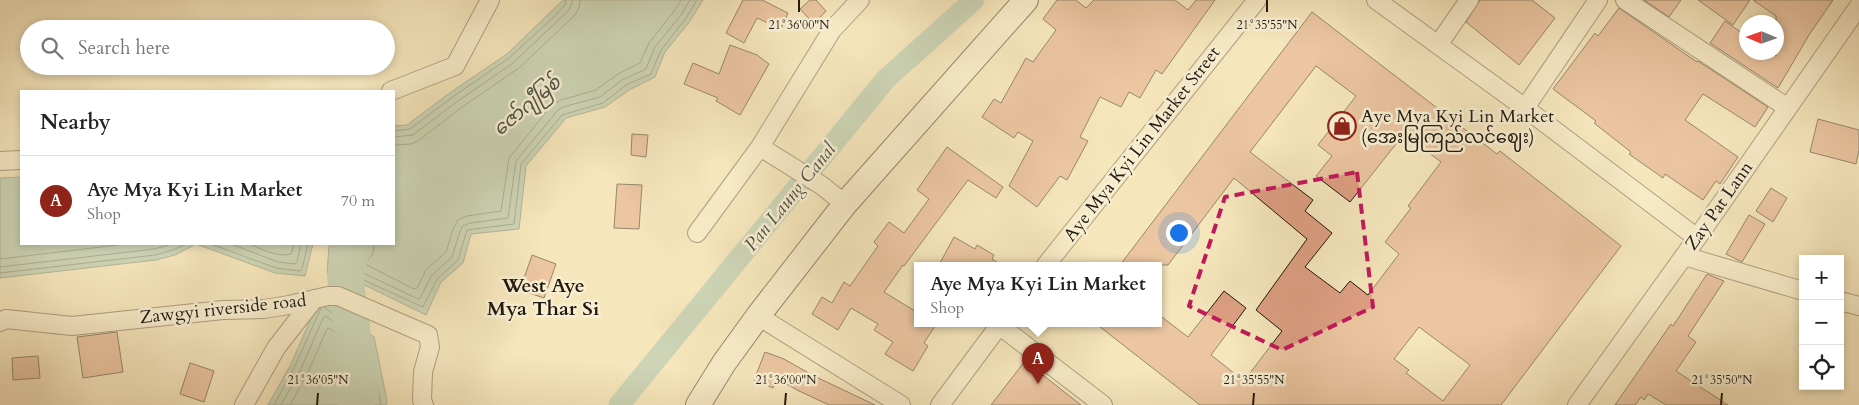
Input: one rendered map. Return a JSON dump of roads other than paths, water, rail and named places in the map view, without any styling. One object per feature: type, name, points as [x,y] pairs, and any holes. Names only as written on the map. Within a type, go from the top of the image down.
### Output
[{"type":"street","points":[[394,90],[455,66],[490,0]]},
{"type":"street","points":[[697,233],[760,147],[832,30],[860,0]]},
{"type":"street","points":[[698,405],[724,363],[758,316],[845,204],[1026,0]]},
{"type":"street","name":"Aye Mya Kyi Lin Market Street","points":[[1048,262],[1257,0]]},
{"type":"street","points":[[1376,0],[1525,108],[1697,238]]},
{"type":"street","points":[[1438,45],[1469,0]]},
{"type":"street","points":[[1525,108],[1598,0]]},
{"type":"street","points":[[1625,0],[1788,108]]},
{"type":"street","name":"Zay Pat Lann","points":[[1577,405],[1697,238],[1859,6]]},
{"type":"street","points":[[760,147],[821,186],[845,204]]},
{"type":"street","points":[[0,162],[20,160]]},
{"type":"street","points":[[1684,256],[1799,290]]},
{"type":"street","name":"Zawgyi riverside road","points":[[0,322],[6,319],[72,326],[223,310],[264,309],[328,296],[338,296],[428,335],[430,347],[423,372],[422,400],[424,405]]},
{"type":"street","points":[[244,405],[276,348],[314,300]]},
{"type":"street","points":[[1844,302],[1859,306]]},
{"type":"street","points":[[758,316],[901,405]]},
{"type":"street","points":[[940,405],[998,327]]},
{"type":"street","points":[[1004,327],[1103,405]]},
{"type":"water","name":"ဇော်ဂျီမြစ်","points":[[563,0],[703,0],[690,21],[665,52],[655,77],[629,90],[605,107],[566,118],[526,166],[519,229],[471,234],[463,263],[441,282],[426,315],[346,276],[334,272],[327,273],[329,246],[355,248],[355,245],[395,245],[395,126],[407,125],[507,54]]},
{"type":"water","points":[[20,177],[20,245],[194,245],[175,255],[156,260],[0,278],[0,178]]},
{"type":"water","points":[[199,245],[313,245],[305,276],[275,273]]},
{"type":"water","points":[[320,298],[374,337],[387,401],[386,405],[268,405],[291,364]]},
{"type":"waterway","name":"Pan Laung Canal","points":[[619,405],[886,79],[974,0]]},
{"type":"waterway","points":[[354,245],[345,276],[361,393],[355,405]]},
{"type":"place","name":"Aye Mya Kyi Lin Market (အေးမြကြည်လင်ဈေး)","points":[[1342,126]]},
{"type":"place","name":"Aye Mya Kyi Lin Market","points":[[1038,384]]},
{"type":"district","name":"West Aye Mya Thar Si","points":[[543,296]]}]
